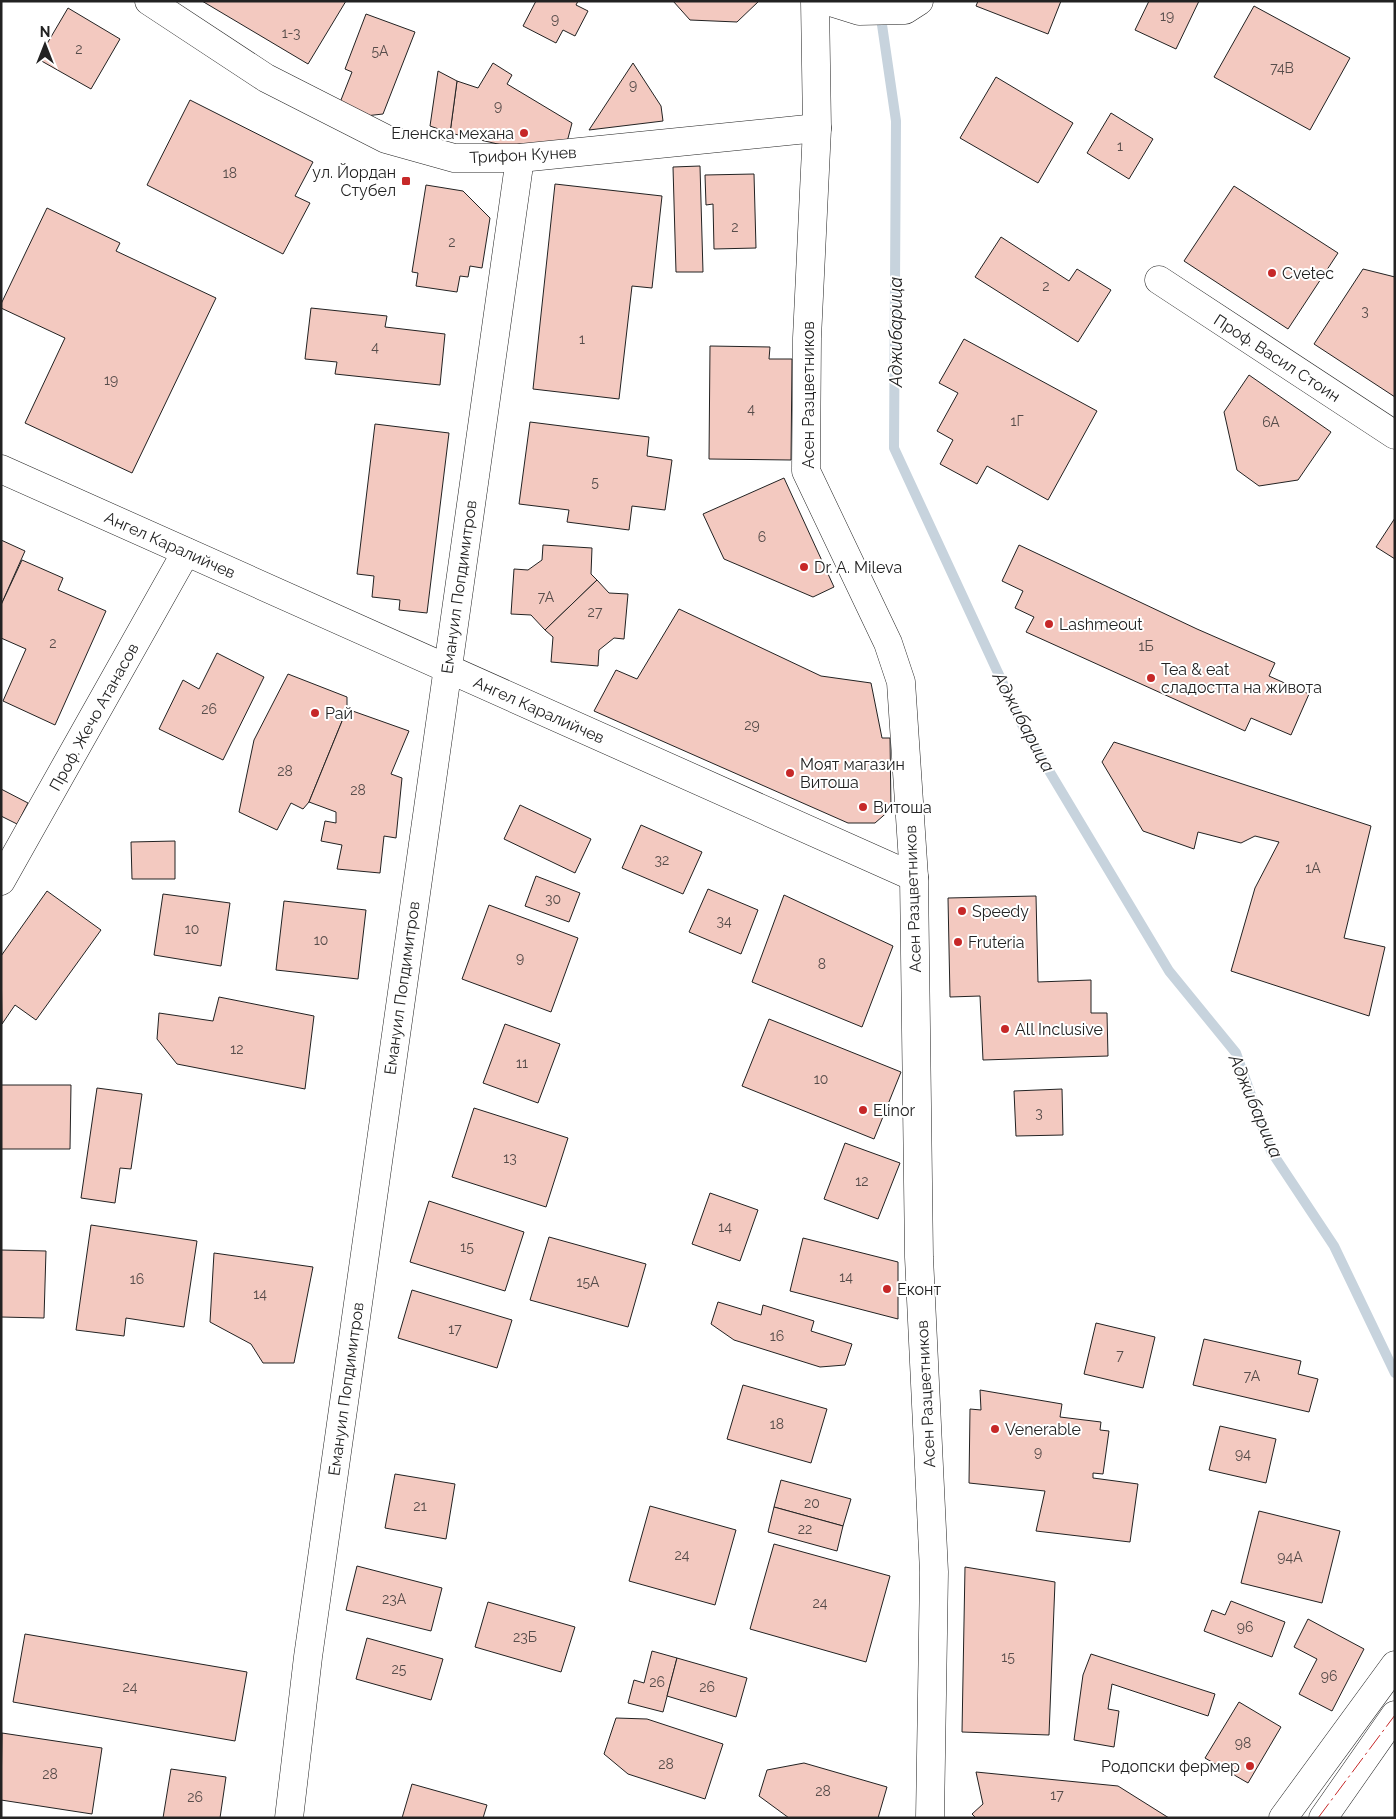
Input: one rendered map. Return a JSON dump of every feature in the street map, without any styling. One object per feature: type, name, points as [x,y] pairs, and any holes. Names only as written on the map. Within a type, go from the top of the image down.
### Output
[{"type":"street","name":"Трифон Кунев","points":[[149,1],[266,78],[386,139],[454,158],[520,158],[817,128]]},
{"type":"street","name":"Асен Разцветников","points":[[815,1],[817,128],[807,338],[806,471],[888,643],[900,682],[914,877],[919,1257],[934,1572],[930,1818]]},
{"type":"street","points":[[827,1],[859,11],[912,6]]},
{"type":"street","name":"Емануил Попдимитров","points":[[288,1818],[310,1647],[520,158]]},
{"type":"street","name":"Проф. Васил Стоин","points":[[1159,280],[1395,436]]},
{"type":"street","name":"Ангел Каралийчев","points":[[1,469],[914,877]]},
{"type":"street","name":"Проф. Жечо Атанасов","points":[[1,881],[186,552]]},
{"type":"street","points":[[1283,1818],[1395,1665]]},
{"type":"street","points":[[1323,1818],[1395,1715]]},
{"type":"building","points":[[202,1],[346,1],[308,64]]},
{"type":"building","points":[[536,1],[578,1],[576,5],[588,11],[575,36],[563,30],[556,43],[523,26]]},
{"type":"building","points":[[673,1],[759,1],[737,22],[690,20]]},
{"type":"building","points":[[978,1],[1061,1],[1048,34],[976,6]]},
{"type":"building","points":[[1149,1],[1199,1],[1176,49],[1135,30]]},
{"type":"building","points":[[1254,6],[1350,58],[1310,130],[1214,77]]},
{"type":"building","points":[[68,8],[120,39],[91,89],[38,59]]},
{"type":"building","points":[[366,14],[415,32],[383,114],[365,116],[339,105],[352,72],[345,69]]},
{"type":"building","points":[[493,63],[512,75],[507,84],[572,123],[567,142],[515,148],[450,133],[457,81],[478,88]]},
{"type":"building","points":[[633,63],[661,106],[663,121],[589,130]]},
{"type":"building","points":[[438,71],[457,81],[450,133],[430,126]]},
{"type":"building","points":[[996,77],[1073,123],[1038,183],[960,138]]},
{"type":"building","points":[[190,100],[313,162],[295,196],[310,203],[283,254],[147,185]]},
{"type":"building","points":[[1111,113],[1153,139],[1129,179],[1087,153]]},
{"type":"building","points":[[700,166],[703,272],[676,272],[673,167]]},
{"type":"building","points":[[754,174],[756,248],[714,249],[713,204],[706,205],[705,175]]},
{"type":"building","points":[[555,184],[662,196],[652,288],[632,286],[619,399],[533,389]]},
{"type":"building","points":[[426,185],[463,191],[490,218],[482,268],[470,266],[468,277],[460,276],[457,292],[416,286],[418,273],[412,272]]},
{"type":"building","points":[[1234,186],[1338,253],[1288,329],[1184,261]]},
{"type":"building","points":[[47,208],[120,243],[116,251],[216,298],[132,473],[25,423],[65,338],[1,308],[1,304]]},
{"type":"building","points":[[1001,237],[1069,281],[1077,269],[1111,290],[1078,342],[975,277]]},
{"type":"building","points":[[1363,269],[1395,277],[1395,397],[1314,344]]},
{"type":"building","points":[[311,308],[387,316],[385,327],[445,334],[440,385],[335,374],[337,362],[305,359]]},
{"type":"building","points":[[964,339],[1097,411],[1048,500],[987,466],[977,484],[940,464],[953,440],[937,431],[958,393],[939,383]]},
{"type":"building","points":[[710,346],[770,347],[769,359],[792,359],[791,460],[709,459]]},
{"type":"building","points":[[1249,375],[1331,432],[1298,480],[1259,486],[1237,470],[1224,412]]},
{"type":"building","points":[[530,422],[649,437],[647,456],[672,460],[665,510],[632,506],[629,530],[567,522],[569,510],[519,504]]},
{"type":"building","points":[[375,424],[449,433],[427,613],[399,610],[400,600],[372,597],[374,576],[357,574]]},
{"type":"building","points":[[784,478],[834,587],[813,597],[724,559],[703,514]]},
{"type":"building","points":[[1395,518],[1395,559],[1376,547]]},
{"type":"building","points":[[1,540],[25,551],[1,605]]},
{"type":"building","points":[[543,545],[592,548],[591,574],[597,580],[545,630],[531,615],[511,614],[514,569],[528,570],[542,560]]},
{"type":"building","points":[[1019,545],[1197,629],[1275,663],[1269,676],[1309,694],[1291,735],[1251,718],[1245,731],[1026,632],[1034,617],[1015,608],[1023,591],[1002,581]]},
{"type":"building","points":[[22,560],[63,578],[58,590],[106,611],[55,725],[3,701],[26,649],[1,638],[1,605]]},
{"type":"building","points":[[597,580],[609,593],[628,594],[624,639],[614,638],[599,650],[598,666],[551,662],[553,637],[545,630]]},
{"type":"building","points":[[679,609],[821,676],[871,683],[882,738],[890,738],[891,809],[875,823],[848,823],[594,711],[616,670],[637,679]]},
{"type":"building","points":[[217,653],[264,677],[223,760],[159,729],[183,680],[199,689]]},
{"type":"building","points":[[288,674],[347,697],[347,709],[309,802],[303,809],[291,803],[277,830],[239,812],[254,740]]},
{"type":"building","points":[[347,709],[409,731],[391,774],[402,778],[396,838],[384,836],[380,873],[337,869],[342,845],[321,841],[325,821],[336,823],[336,812],[309,802]]},
{"type":"building","points":[[1114,742],[1371,826],[1344,938],[1385,947],[1369,1016],[1231,971],[1255,888],[1279,842],[1255,836],[1241,843],[1198,832],[1194,849],[1143,831],[1102,762]]},
{"type":"building","points":[[1,789],[28,803],[17,824],[1,816]]},
{"type":"building","points":[[520,805],[591,839],[575,873],[504,839]]},
{"type":"building","points":[[641,825],[702,852],[683,894],[622,868]]},
{"type":"building","points":[[175,841],[175,879],[132,879],[131,842]]},
{"type":"building","points":[[536,876],[580,893],[569,922],[525,906]]},
{"type":"building","points":[[708,889],[758,910],[741,954],[689,932]]},
{"type":"building","points":[[47,891],[101,930],[36,1020],[15,1005],[2,1024],[1,956]]},
{"type":"building","points":[[163,894],[230,903],[221,966],[154,955]]},
{"type":"building","points":[[784,895],[893,946],[862,1027],[752,982]]},
{"type":"building","points":[[1036,896],[1038,982],[1091,980],[1091,1013],[1107,1013],[1108,1056],[983,1060],[980,996],[950,997],[948,898]]},
{"type":"building","points":[[284,901],[366,910],[358,979],[276,970]]},
{"type":"building","points":[[489,905],[578,938],[551,1012],[462,979]]},
{"type":"building","points":[[219,997],[314,1016],[305,1089],[177,1064],[157,1039],[159,1013],[213,1021]]},
{"type":"building","points":[[769,1019],[901,1072],[874,1139],[742,1086]]},
{"type":"building","points":[[505,1024],[560,1044],[538,1103],[483,1083]]},
{"type":"building","points":[[1,1085],[71,1085],[70,1149],[1,1149]]},
{"type":"building","points":[[97,1088],[142,1094],[131,1169],[120,1168],[115,1203],[81,1198]]},
{"type":"building","points":[[1062,1089],[1063,1135],[1016,1136],[1014,1091]]},
{"type":"building","points":[[474,1108],[568,1138],[546,1207],[452,1177]]},
{"type":"building","points":[[845,1143],[900,1163],[878,1219],[824,1199]]},
{"type":"building","points":[[710,1193],[758,1210],[740,1261],[692,1244]]},
{"type":"building","points":[[429,1201],[524,1232],[505,1291],[410,1262]]},
{"type":"building","points":[[91,1225],[197,1241],[184,1327],[126,1318],[124,1336],[76,1330]]},
{"type":"building","points":[[549,1237],[646,1264],[628,1327],[530,1300]]},
{"type":"building","points":[[803,1238],[898,1262],[898,1319],[790,1291]]},
{"type":"building","points":[[1,1250],[46,1251],[44,1318],[1,1317]]},
{"type":"building","points":[[214,1253],[313,1267],[294,1363],[263,1363],[251,1344],[210,1322]]},
{"type":"building","points":[[412,1290],[512,1320],[497,1368],[398,1338]]},
{"type":"building","points":[[718,1302],[761,1315],[763,1305],[814,1321],[811,1331],[852,1344],[845,1365],[820,1367],[734,1340],[711,1324]]},
{"type":"building","points":[[1096,1323],[1155,1337],[1143,1388],[1084,1374]]},
{"type":"building","points":[[1204,1339],[1301,1361],[1298,1374],[1318,1379],[1309,1412],[1193,1385]]},
{"type":"building","points":[[743,1385],[827,1409],[811,1463],[727,1439]]},
{"type":"building","points":[[980,1390],[1062,1404],[1060,1417],[1101,1422],[1100,1430],[1109,1431],[1103,1474],[1093,1473],[1093,1478],[1138,1484],[1130,1542],[1036,1531],[1045,1491],[969,1483],[970,1409],[981,1410]]},
{"type":"building","points":[[1220,1426],[1276,1439],[1266,1483],[1209,1470]]},
{"type":"building","points":[[395,1474],[455,1484],[446,1539],[385,1528]]},
{"type":"building","points":[[781,1480],[851,1499],[843,1526],[774,1507]]},
{"type":"building","points":[[650,1506],[736,1530],[715,1605],[629,1581]]},
{"type":"building","points":[[774,1507],[843,1526],[837,1551],[768,1532]]},
{"type":"building","points":[[1259,1511],[1340,1531],[1322,1603],[1241,1583]]},
{"type":"building","points":[[774,1544],[890,1576],[866,1662],[750,1629]]},
{"type":"building","points":[[357,1566],[442,1588],[431,1631],[346,1610]]},
{"type":"building","points":[[965,1567],[1055,1582],[1049,1735],[962,1732]]},
{"type":"building","points":[[1231,1601],[1285,1622],[1272,1657],[1204,1631],[1212,1610],[1225,1615]]},
{"type":"building","points":[[488,1602],[575,1627],[561,1672],[475,1647]]},
{"type":"building","points":[[1308,1619],[1364,1649],[1332,1711],[1299,1694],[1317,1659],[1294,1647]]},
{"type":"building","points":[[25,1634],[247,1672],[235,1741],[13,1702]]},
{"type":"building","points":[[367,1638],[443,1659],[431,1700],[356,1679]]},
{"type":"building","points":[[652,1651],[677,1658],[663,1712],[628,1703],[634,1680],[644,1683]]},
{"type":"building","points":[[1091,1654],[1215,1694],[1208,1716],[1112,1684],[1108,1709],[1119,1711],[1114,1747],[1074,1740],[1083,1675]]},
{"type":"building","points":[[677,1658],[747,1678],[736,1717],[667,1696]]},
{"type":"building","points":[[1239,1702],[1281,1727],[1248,1783],[1205,1758]]},
{"type":"building","points":[[616,1718],[647,1719],[723,1744],[705,1799],[628,1774],[604,1754]]},
{"type":"building","points":[[2,1733],[102,1748],[92,1814],[1,1800]]},
{"type":"building","points":[[804,1763],[887,1787],[878,1818],[789,1818],[759,1796],[767,1770]]},
{"type":"building","points":[[171,1769],[226,1777],[220,1818],[163,1818]]},
{"type":"building","points":[[976,1772],[1118,1786],[1169,1818],[976,1818],[972,1814],[983,1804]]},
{"type":"building","points":[[412,1784],[487,1805],[483,1818],[402,1818]]},
{"type":"waterway","name":"Аджибарица","points":[[880,11],[896,121],[894,448],[1024,729],[1169,971],[1236,1053],[1271,1151],[1334,1246],[1395,1373]]},
{"type":"power","points":[[1318,1818],[1395,1715]]},
{"type":"place","name":"Еленска механа","points":[[524,133]]},
{"type":"place","name":"ул. Йордан Стубел","points":[[406,181]]},
{"type":"place","name":"Cvetec","points":[[1272,273]]},
{"type":"place","name":"Dr. A. Mileva","points":[[804,567]]},
{"type":"place","name":"Lashmeout","points":[[1049,624]]},
{"type":"place","name":"Tea & eat сладостта на живота","points":[[1151,678]]},
{"type":"place","name":"Рай","points":[[315,713]]},
{"type":"place","name":"Моят магазин Витоша","points":[[790,773]]},
{"type":"place","name":"Витоша","points":[[863,807]]},
{"type":"place","name":"Speedy","points":[[962,911]]},
{"type":"place","name":"Fruteria","points":[[958,942]]},
{"type":"place","name":"All Inclusive","points":[[1005,1029]]},
{"type":"place","name":"Elinor","points":[[863,1110]]},
{"type":"place","name":"Еконт","points":[[887,1289]]},
{"type":"place","name":"Venerable","points":[[995,1429]]},
{"type":"place","name":"Родопски фермер","points":[[1250,1766]]}]
